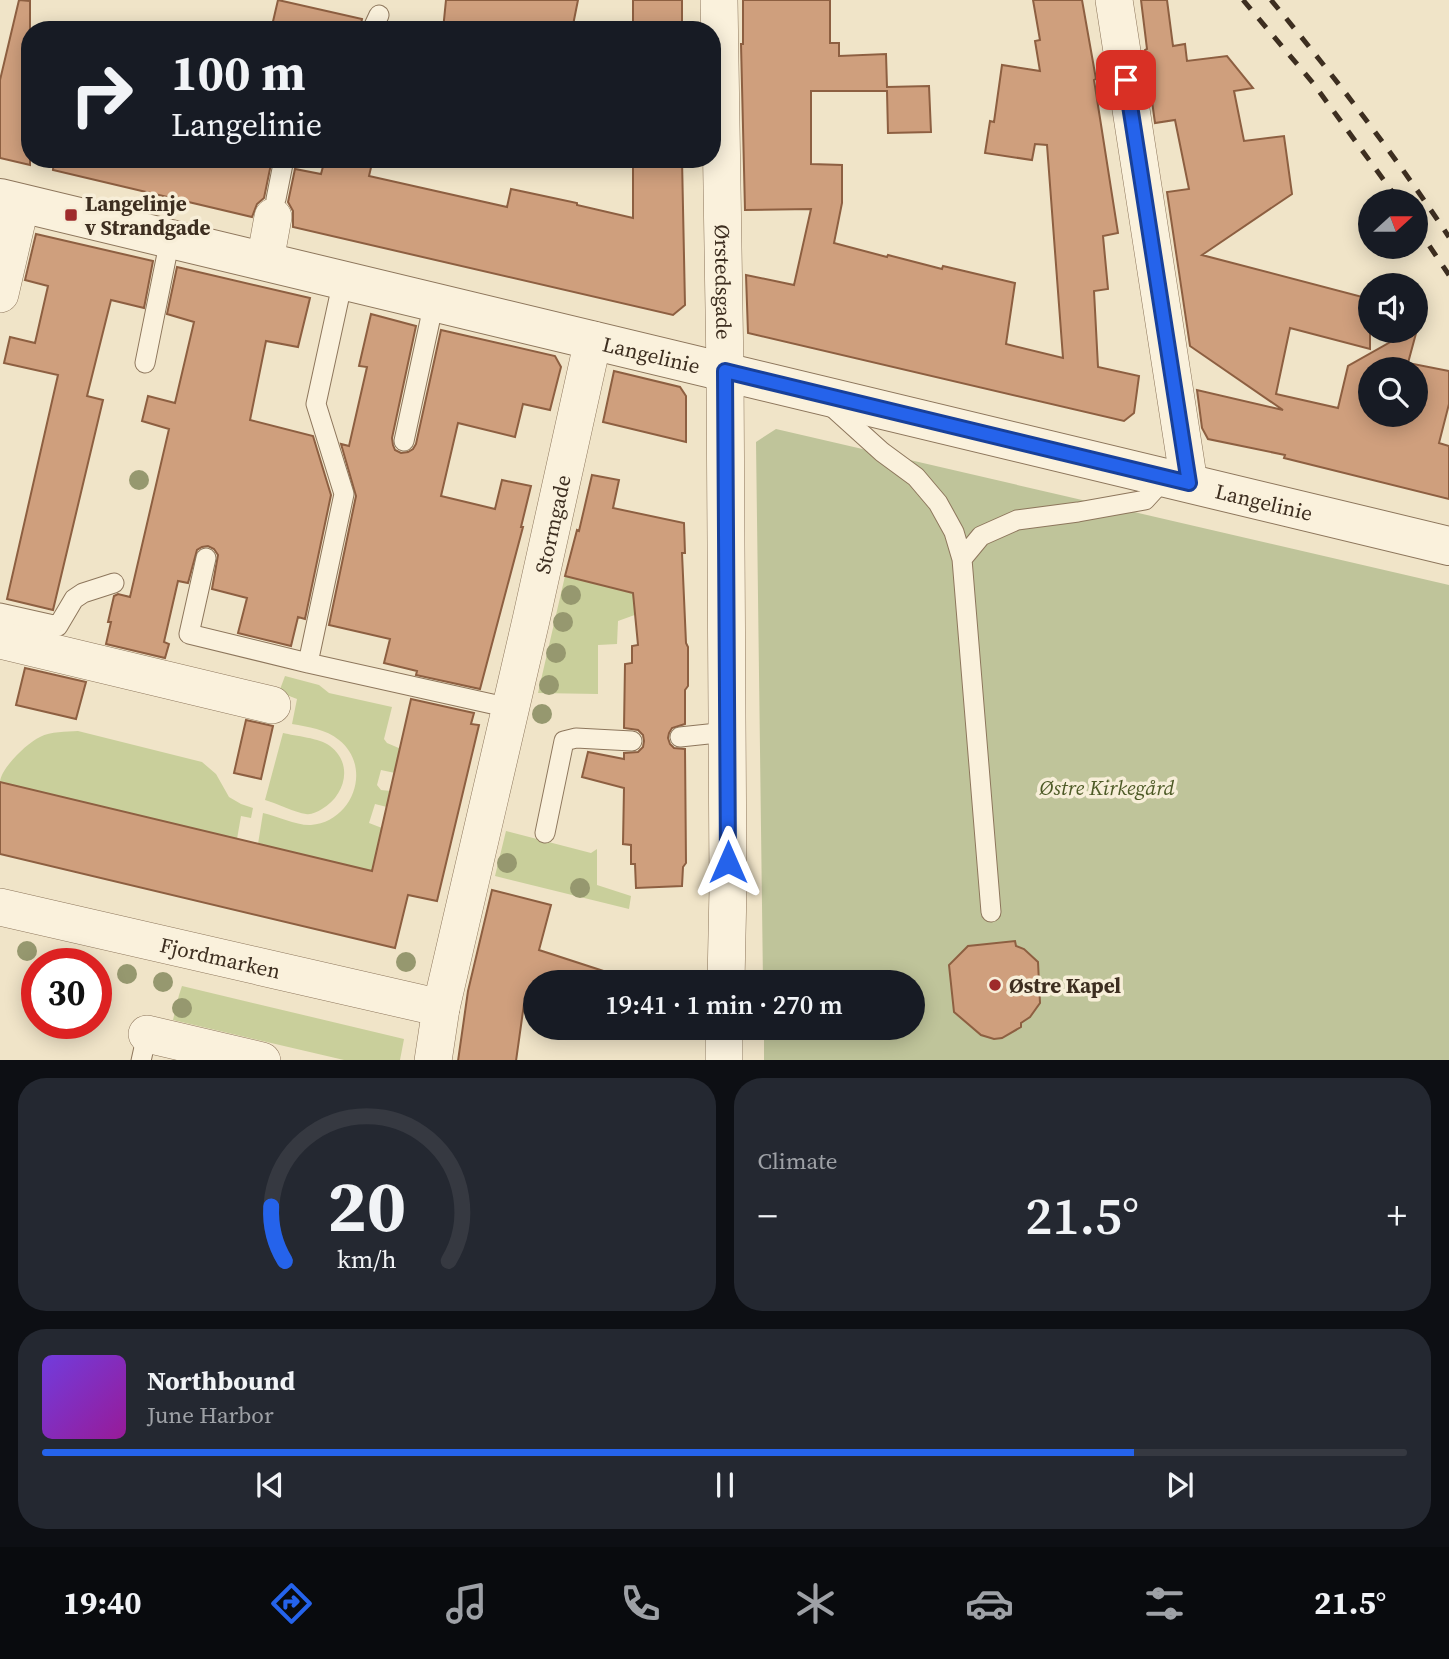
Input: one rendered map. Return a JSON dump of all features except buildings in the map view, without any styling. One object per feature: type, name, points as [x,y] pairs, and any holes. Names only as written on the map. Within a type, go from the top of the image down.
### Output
[{"type":"street","name":"Ørstedsgade","points":[[719,0],[719,21]]},
{"type":"street","points":[[1114,0],[1178,480]]},
{"type":"street","name":"Ørstedsgade","points":[[721,124],[725,371],[726,970]]},
{"type":"street","name":"Langelinie","points":[[11,201],[1449,546]]},
{"type":"street","points":[[0,294],[11,201]]},
{"type":"street","points":[[265,261],[275,208]]},
{"type":"street","name":"Stormgade","points":[[433,1060],[441,1009],[593,340]]},
{"type":"street","points":[[0,640],[272,705]]},
{"type":"street","name":"Fjordmarken","points":[[0,907],[441,1009]]},
{"type":"street","points":[[723,1060],[724,1040]]},
{"type":"street","points":[[144,1047],[262,1060]]},
{"type":"lane","points":[[275,208],[282,168]]},
{"type":"lane","points":[[145,363],[170,239]]},
{"type":"lane","points":[[308,663],[344,494],[316,404],[344,280]]},
{"type":"lane","points":[[404,441],[434,302]]},
{"type":"lane","points":[[818,395],[882,452],[916,477],[938,503],[954,532],[962,559],[991,912]]},
{"type":"lane","points":[[962,559],[981,536],[1017,520],[1145,500],[1178,480]]},
{"type":"lane","points":[[206,558],[189,634],[510,708]]},
{"type":"lane","points":[[0,613],[58,626],[75,599],[83,593],[114,583]]},
{"type":"lane","points":[[680,737],[727,732]]},
{"type":"lane","points":[[545,833],[564,741],[576,738],[632,741]]},
{"type":"green space","name":"Østre Kirkegård","points":[[776,429],[1449,585],[1449,1060],[764,1060],[764,1040],[925,1040],[925,970],[763,970],[756,442]]},
{"type":"green space","points":[[565,576],[644,596],[643,612],[618,621],[617,644],[598,645],[598,694],[538,693]]},
{"type":"green space","points":[[285,676],[319,685],[329,693],[392,707],[384,739],[401,749],[395,773],[381,770],[377,785],[381,790],[391,791],[387,807],[375,804],[369,823],[382,828],[372,871],[258,844],[263,813],[306,825],[326,822],[338,814],[354,792],[355,764],[349,751],[339,740],[323,731],[292,724],[297,699],[279,692]]},
{"type":"green space","points":[[78,731],[202,762],[216,774],[229,797],[253,808],[251,818],[241,816],[237,839],[0,782],[10,763],[35,740],[44,735]]},
{"type":"green space","points":[[283,733],[326,743],[342,762],[344,779],[341,788],[330,803],[314,813],[302,813],[265,800]]},
{"type":"green space","points":[[506,831],[591,853],[597,849],[597,885],[631,896],[629,909],[495,876]]},
{"type":"green space","points":[[182,986],[404,1039],[400,1060],[344,1060],[173,1020]]},
{"type":"railway","points":[[1243,0],[1313,83],[1390,189]]},
{"type":"railway","points":[[1271,0],[1363,116],[1449,237]]},
{"type":"railway","points":[[1428,244],[1449,275]]},
{"type":"place","name":"Langelinje v Strandgade","points":[[71,215]]},
{"type":"place","name":"Østre Kapel","points":[[995,985]]},
{"type":"route","points":[[728,862],[725,371],[1189,483],[1126,80]]}]
